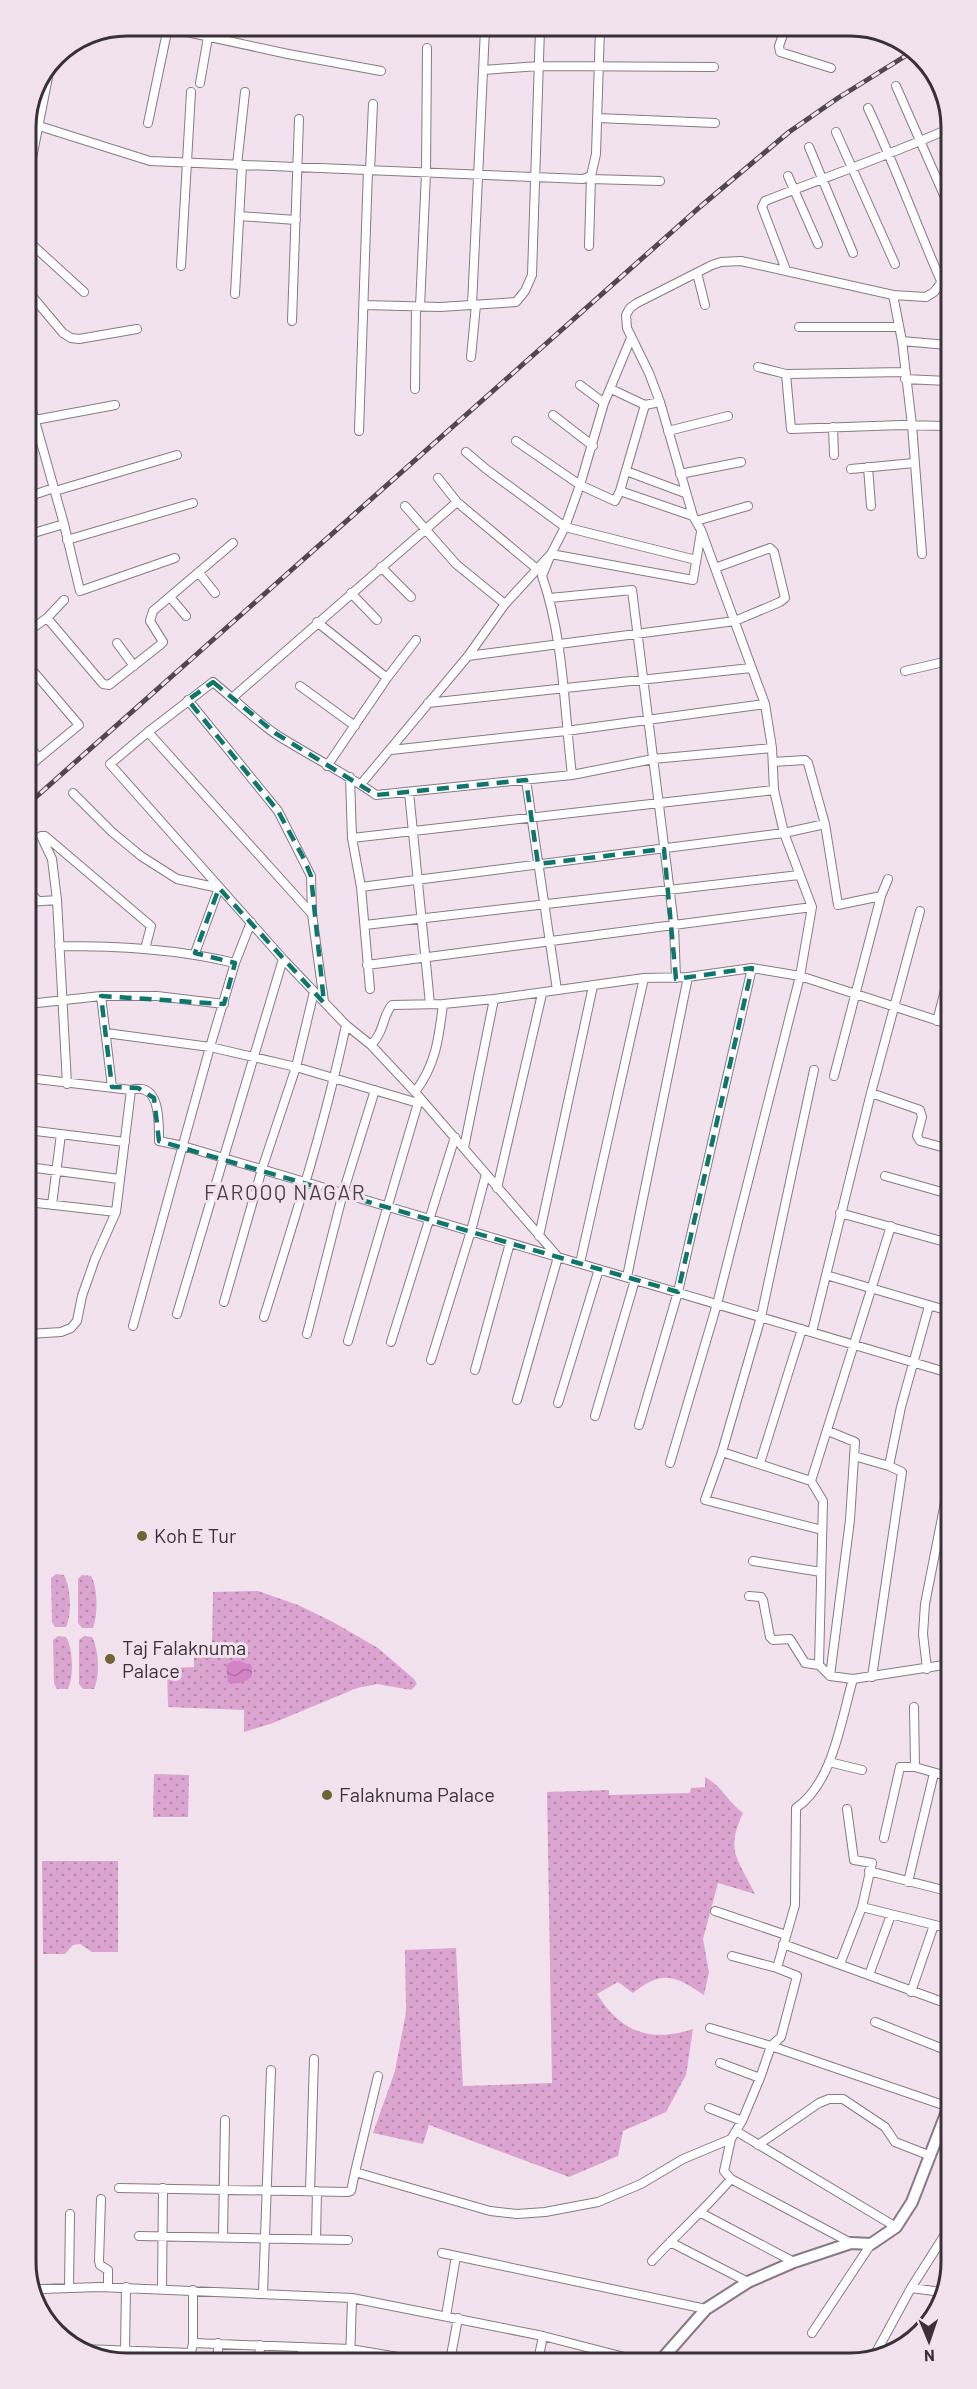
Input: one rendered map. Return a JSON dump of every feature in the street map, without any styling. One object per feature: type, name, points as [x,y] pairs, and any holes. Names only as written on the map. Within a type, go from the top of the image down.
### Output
[{"type":"highway","points":[[36,125],[41,96]]},
{"type":"street","points":[[148,123],[166,36]]},
{"type":"street","points":[[204,36],[381,71]]},
{"type":"street","points":[[471,357],[485,36]]},
{"type":"street","points":[[364,305],[418,307],[516,302],[525,291],[532,275],[540,36]]},
{"type":"street","points":[[589,246],[591,177],[596,154],[600,36]]},
{"type":"street","points":[[782,36],[779,46],[780,52],[831,68]]},
{"type":"street","points":[[200,83],[208,37]]},
{"type":"street","points":[[415,389],[426,173],[427,48]]},
{"type":"street","points":[[483,70],[539,66],[714,67]]},
{"type":"street","points":[[896,86],[941,190]]},
{"type":"street","points":[[181,266],[191,92]]},
{"type":"street","points":[[235,294],[245,92]]},
{"type":"street","points":[[359,431],[373,104]]},
{"type":"street","points":[[868,108],[890,155],[923,241],[941,273]]},
{"type":"street","points":[[597,118],[715,123]]},
{"type":"street","points":[[292,321],[299,119]]},
{"type":"street","points":[[36,125],[150,160],[326,170],[660,181]]},
{"type":"street","points":[[836,132],[895,264]]},
{"type":"street","points":[[786,270],[762,204],[852,166],[890,155],[941,132]]},
{"type":"street","points":[[809,147],[853,253]]},
{"type":"street","points":[[788,176],[818,244]]},
{"type":"street","points":[[240,216],[296,220]]},
{"type":"street","points":[[36,248],[84,292]]},
{"type":"street","points":[[670,1463],[717,1304],[800,976],[812,907],[784,833],[774,790],[772,748],[765,704],[701,530],[694,519],[660,402],[649,373],[631,338],[626,321],[630,308],[721,262],[731,261],[786,270],[893,295],[926,297],[934,292],[941,282]]},
{"type":"street","points":[[697,273],[705,305]]},
{"type":"street","points":[[893,295],[902,341],[912,425],[922,554]]},
{"type":"street","points":[[36,301],[70,338],[79,339],[137,328]]},
{"type":"street","points":[[799,327],[899,327]]},
{"type":"street","points":[[572,775],[558,644],[550,598],[542,576],[565,527],[593,446],[604,403],[631,338]]},
{"type":"street","points":[[902,341],[941,344]]},
{"type":"street","points":[[758,367],[786,374],[905,376],[941,380]]},
{"type":"street","points":[[786,374],[791,429],[941,426]]},
{"type":"street","points":[[580,385],[604,403]]},
{"type":"street","points":[[611,389],[645,405],[660,402]]},
{"type":"street","points":[[36,420],[115,405]]},
{"type":"street","points":[[516,441],[580,485],[615,501],[645,405]]},
{"type":"street","points":[[553,415],[593,446]]},
{"type":"street","points":[[668,431],[728,416]]},
{"type":"street","points":[[36,424],[80,591],[175,558]]},
{"type":"street","points":[[833,427],[834,455]]},
{"type":"street","points":[[466,452],[565,527],[696,560]]},
{"type":"street","points":[[36,495],[177,455]]},
{"type":"street","points":[[680,474],[741,462]]},
{"type":"street","points":[[851,469],[914,463]]},
{"type":"street","points":[[868,467],[871,506]]},
{"type":"street","points":[[626,471],[685,493]]},
{"type":"street","points":[[438,478],[456,502],[537,569]]},
{"type":"street","points":[[620,491],[694,519],[748,506]]},
{"type":"street","points":[[232,698],[456,502]]},
{"type":"street","points":[[67,540],[194,503]]},
{"type":"street","points":[[405,506],[456,564],[505,604]]},
{"type":"street","points":[[36,532],[64,524]]},
{"type":"street","points":[[551,554],[693,580],[701,530]]},
{"type":"street","points":[[47,618],[106,686],[163,642],[153,627],[150,616],[233,543]]},
{"type":"street","points":[[468,656],[735,621],[785,598],[774,552],[770,548],[715,568]]},
{"type":"street","points":[[361,784],[468,656],[505,604],[551,554]]},
{"type":"street","points":[[381,567],[411,597]]},
{"type":"street","points":[[199,573],[215,593]]},
{"type":"street","points":[[550,598],[632,590],[674,925],[676,978]]},
{"type":"street","points":[[351,593],[377,620]]},
{"type":"street","points":[[170,597],[186,616]]},
{"type":"street","points":[[36,626],[64,600]]},
{"type":"street","points":[[317,622],[387,678]]},
{"type":"street","points":[[327,766],[416,640]]},
{"type":"street","points":[[117,643],[134,666]]},
{"type":"street","points":[[905,671],[941,663]]},
{"type":"street","points":[[428,703],[752,668]]},
{"type":"street","points":[[36,675],[79,725],[36,760]]},
{"type":"street","points":[[558,1257],[455,1137],[421,1102],[415,1092],[371,1045],[346,1025],[283,959],[110,764],[213,681],[275,733],[376,795],[572,775],[653,759],[772,748]]},
{"type":"street","points":[[300,686],[355,726]]},
{"type":"street","points":[[188,700],[278,811],[311,876],[312,914],[324,1002]]},
{"type":"street","points":[[391,750],[566,731],[765,704]]},
{"type":"street","points":[[147,732],[312,914]]},
{"type":"street","points":[[36,754],[39,757]]},
{"type":"street","points":[[773,762],[805,760],[808,763],[825,824],[838,905],[881,896]]},
{"type":"street","points":[[350,777],[352,838],[361,887],[370,989]]},
{"type":"street","points":[[526,780],[556,990]]},
{"type":"street","points":[[352,838],[774,790]]},
{"type":"street","points":[[409,792],[430,1004]]},
{"type":"street","points":[[73,794],[112,832],[141,856],[177,879],[219,888]]},
{"type":"street","points":[[361,887],[784,833],[825,824]]},
{"type":"street","points":[[67,1084],[57,900],[52,859],[40,839],[42,835],[151,926],[145,950]]},
{"type":"street","points":[[364,925],[800,875]]},
{"type":"street","points":[[834,1076],[881,896],[888,879]]},
{"type":"street","points":[[195,953],[219,888]]},
{"type":"street","points":[[38,901],[57,900]]},
{"type":"street","points":[[367,965],[812,907]]},
{"type":"street","points":[[812,1332],[840,1213],[920,911]]},
{"type":"street","points":[[133,1326],[210,1047],[235,963],[251,922]]},
{"type":"street","points":[[59,946],[195,953],[235,963]]},
{"type":"street","points":[[177,1314],[283,959]]},
{"type":"street","points":[[639,1425],[678,1292],[752,968]]},
{"type":"street","points":[[371,1045],[383,1030],[389,1008],[392,1005],[443,1004],[543,994],[556,990],[644,978],[688,977],[752,968],[800,976],[941,1022]]},
{"type":"street","points":[[595,1416],[631,1279],[688,977]]},
{"type":"street","points":[[580,1263],[644,978]]},
{"type":"street","points":[[539,1236],[593,986]]},
{"type":"street","points":[[224,1302],[262,1169],[296,1066],[314,992]]},
{"type":"street","points":[[497,1188],[543,994]]},
{"type":"street","points":[[36,1003],[101,996],[157,996],[224,1004]]},
{"type":"street","points":[[101,996],[112,1087]]},
{"type":"street","points":[[464,1148],[494,999]]},
{"type":"street","points":[[415,1092],[426,1078],[432,1064],[438,1044],[443,1004]]},
{"type":"street","points":[[937,1021],[941,1006]]},
{"type":"street","points":[[264,1317],[306,1182],[346,1025]]},
{"type":"street","points":[[106,1033],[210,1047],[296,1066],[421,1102]]},
{"type":"street","points":[[814,1070],[761,1317],[722,1452],[705,1500],[822,1530]]},
{"type":"street","points":[[36,1079],[131,1090],[138,1088],[148,1092],[154,1098],[159,1110],[159,1141],[262,1169],[941,1371]]},
{"type":"street","points":[[36,1334],[61,1332],[71,1328],[77,1321],[82,1296],[116,1212],[131,1090]]},
{"type":"street","points":[[307,1334],[343,1193],[375,1090]]},
{"type":"street","points":[[871,1093],[920,1110],[922,1117],[917,1136],[920,1141],[941,1147]]},
{"type":"street","points":[[348,1341],[421,1102]]},
{"type":"street","points":[[36,1131],[125,1142]]},
{"type":"street","points":[[52,1205],[61,1134]]},
{"type":"street","points":[[391,1342],[455,1137]]},
{"type":"street","points":[[36,1168],[119,1179]]},
{"type":"street","points":[[431,1360],[486,1174]]},
{"type":"street","points":[[885,1176],[941,1192]]},
{"type":"street","points":[[36,1203],[116,1212]]},
{"type":"street","points":[[840,1213],[941,1241]]},
{"type":"street","points":[[812,1481],[891,1226]]},
{"type":"street","points":[[475,1370],[510,1243]]},
{"type":"street","points":[[517,1400],[558,1257]]},
{"type":"street","points":[[558,1403],[599,1269]]},
{"type":"street","points":[[826,1275],[941,1309]]},
{"type":"street","points":[[889,1466],[895,1430],[929,1306]]},
{"type":"street","points":[[760,1463],[802,1329]]},
{"type":"street","points":[[828,1431],[855,1442],[850,1520],[830,1676]]},
{"type":"street","points":[[722,1452],[812,1481],[823,1501],[819,1665]]},
{"type":"street","points":[[854,1456],[902,1472],[873,1677]]},
{"type":"street","points":[[927,1668],[923,1634],[925,1604],[941,1523]]},
{"type":"street","points":[[753,1561],[821,1572]]},
{"type":"street","points":[[750,1596],[761,1597],[763,1600],[770,1637],[773,1640],[790,1639],[805,1663],[819,1665],[830,1676],[854,1679],[941,1666]]},
{"type":"street","points":[[777,1968],[795,1905],[796,1808],[809,1800],[820,1785],[854,1679]]},
{"type":"street","points":[[914,1707],[915,1767]]},
{"type":"street","points":[[829,1762],[862,1770]]},
{"type":"street","points":[[884,1838],[900,1767],[915,1767],[941,1775]]},
{"type":"street","points":[[908,1882],[934,1773]]},
{"type":"street","points":[[840,1964],[862,1907],[872,1863],[854,1860],[847,1809]]},
{"type":"street","points":[[869,1871],[941,1890]]},
{"type":"street","points":[[862,1907],[941,1927]]},
{"type":"street","points":[[716,1911],[786,1935]]},
{"type":"street","points":[[869,1975],[891,1915]]},
{"type":"street","points":[[911,1992],[934,1925]]},
{"type":"street","points":[[783,1944],[941,2002]]},
{"type":"street","points":[[732,1956],[777,1968],[796,1976],[781,2037],[771,2046],[742,2121],[731,2139],[724,2171],[731,2179],[851,2243]]},
{"type":"street","points":[[875,2022],[941,2048]]},
{"type":"street","points":[[710,2028],[941,2101]]},
{"type":"street","points":[[314,2059],[316,2239]]},
{"type":"street","points":[[720,2062],[760,2078]]},
{"type":"street","points":[[263,2293],[271,2070]]},
{"type":"street","points":[[119,2188],[350,2192],[378,2076]]},
{"type":"street","points":[[758,2145],[819,2103],[829,2099],[843,2099],[885,2127],[895,2142],[931,2156]]},
{"type":"street","points":[[709,2108],[742,2121]]},
{"type":"street","points":[[223,2237],[225,2120]]},
{"type":"street","points":[[736,2131],[896,2227]]},
{"type":"street","points":[[355,2172],[489,2211],[517,2214],[545,2212],[598,2202],[641,2184],[683,2160],[731,2139]]},
{"type":"street","points":[[812,2333],[871,2244],[896,2227],[912,2202],[931,2156],[941,2141]]},
{"type":"street","points":[[652,2261],[702,2213],[731,2179]]},
{"type":"street","points":[[162,2288],[163,2188]]},
{"type":"street","points":[[102,2199],[99,2261],[102,2267],[108,2270],[108,2287]]},
{"type":"street","points":[[702,2213],[794,2262]]},
{"type":"street","points":[[69,2287],[70,2214]]},
{"type":"street","points":[[139,2236],[348,2240]]},
{"type":"street","points":[[878,2348],[911,2288],[941,2241]]},
{"type":"street","points":[[670,2242],[748,2282]]},
{"type":"street","points":[[667,2353],[706,2309],[748,2282],[794,2262],[851,2243],[871,2244]]},
{"type":"street","points":[[442,2253],[706,2309]]},
{"type":"street","points":[[446,2316],[456,2256]]},
{"type":"street","points":[[40,2290],[69,2287],[126,2287],[352,2298],[543,2336],[609,2353]]},
{"type":"street","points":[[125,2351],[126,2287]]},
{"type":"street","points":[[911,2288],[937,2289]]},
{"type":"street","points":[[107,2350],[191,2353],[193,2290]]},
{"type":"street","points":[[350,2353],[352,2298]]},
{"type":"street","points":[[451,2353],[458,2318]]},
{"type":"street","points":[[540,2353],[543,2336]]},
{"type":"street","points":[[193,2343],[350,2349],[374,2353]]},
{"type":"street","points":[[218,2343],[218,2353]]},
{"type":"street","points":[[260,2345],[260,2353]]},
{"type":"street","points":[[302,2347],[302,2353]]},
{"type":"highlighted area","points":[[213,682],[275,733],[376,795],[526,780],[538,864],[664,849],[676,979],[752,968],[678,1292],[159,1141],[154,1098],[138,1088],[112,1087],[101,996],[224,1004],[235,963],[195,953],[219,888],[324,1003],[311,876],[304,859],[278,811],[188,700]]},
{"type":"shaded area","points":[[56,1574],[64,1575],[68,1586],[70,1608],[66,1627],[55,1627],[52,1622],[51,1578]]},
{"type":"shaded area","points":[[82,1575],[91,1576],[95,1587],[96,1609],[93,1628],[82,1628],[78,1623],[78,1579]]},
{"type":"shaded area","points":[[258,1591],[298,1605],[378,1648],[417,1684],[411,1690],[377,1684],[357,1688],[273,1723],[244,1732],[244,1710],[168,1707],[167,1668],[194,1667],[194,1646],[212,1645],[213,1592]]},
{"type":"shaded area","points":[[58,1636],[66,1637],[70,1648],[72,1670],[68,1689],[57,1689],[54,1684],[53,1640]]},
{"type":"shaded area","points":[[84,1636],[92,1637],[96,1648],[98,1670],[94,1689],[83,1689],[79,1684],[79,1640]]},
{"type":"shaded area","points":[[154,1774],[189,1775],[188,1817],[153,1817]]},
{"type":"shaded area","points":[[705,1777],[743,1813],[734,1846],[739,1863],[755,1894],[718,1883],[703,1939],[709,1972],[704,1995],[684,1983],[668,1978],[652,1981],[633,1993],[618,1982],[597,1994],[616,2017],[638,2031],[663,2035],[693,2029],[686,2075],[666,2112],[623,2131],[618,2156],[569,2177],[429,2125],[423,2144],[373,2133],[395,2071],[406,2012],[405,1950],[456,1948],[463,2086],[552,2083],[547,1792],[609,1790],[609,1795],[690,1793],[691,1788],[705,1787]]},
{"type":"shaded area","points":[[42,1861],[118,1861],[118,1952],[92,1952],[80,1944],[73,1945],[65,1954],[43,1954]]},
{"type":"water","points":[[233,1661],[252,1666],[252,1675],[247,1680],[241,1683],[228,1683],[226,1665]]},
{"type":"railway","points":[[36,797],[701,206],[789,132],[906,55]]},
{"type":"place","name":"Koh E Tur","points":[[142,1536]]},
{"type":"place","name":"Taj Falaknuma Palace","points":[[110,1659]]},
{"type":"place","name":"Falaknuma Palace","points":[[327,1795]]},
{"type":"district","name":"FAROOQ NAGAR","points":[[285,1193]]}]
